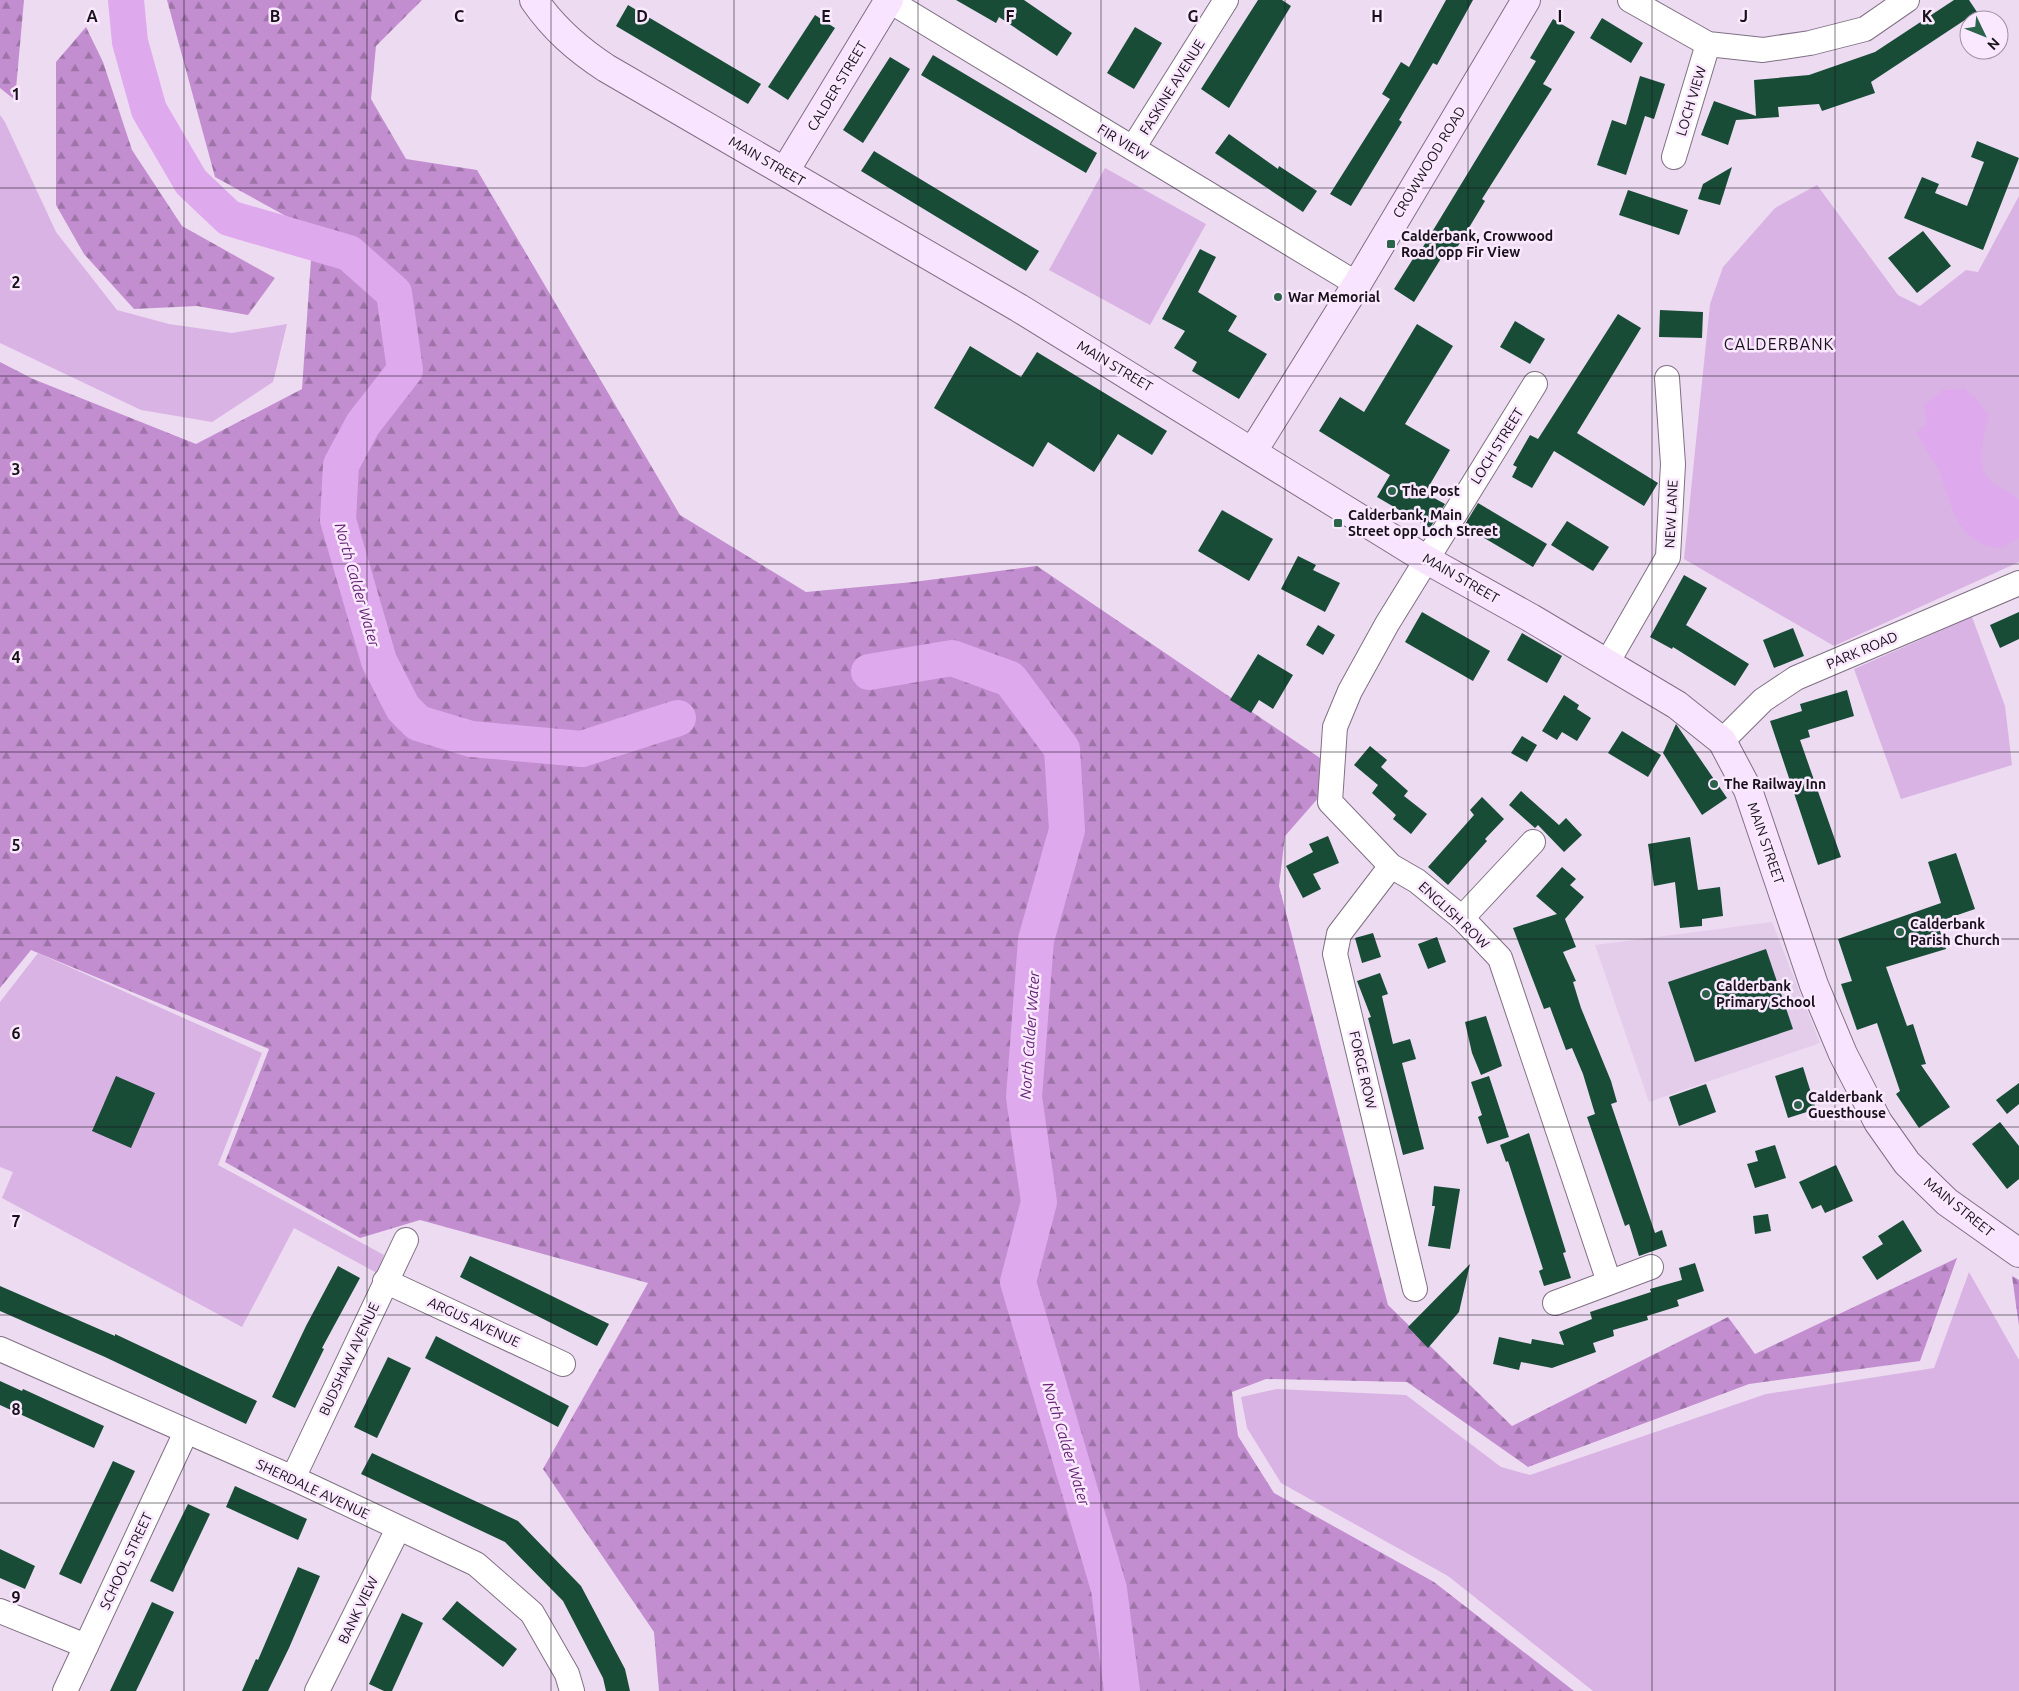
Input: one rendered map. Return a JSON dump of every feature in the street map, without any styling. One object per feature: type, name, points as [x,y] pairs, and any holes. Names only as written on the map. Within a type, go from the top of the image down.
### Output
[{"type":"main road","name":"MAIN STREET","points":[[534,0],[550,22],[583,52],[1019,308],[1427,560],[1677,705],[1722,741],[1748,790],[1814,985],[1843,1054],[1878,1122],[1907,1163],[1947,1202],[2019,1253]]},
{"type":"main road","name":"CALDER STREET","points":[[785,171],[888,0]]},
{"type":"main road","name":"CROWWOOD ROAD","points":[[1253,451],[1357,284],[1526,0]]},
{"type":"street","name":"FIR VIEW","points":[[888,0],[1357,284]]},
{"type":"street","points":[[1630,0],[1708,44],[1763,50],[1810,43],[1865,29],[1907,0]]},
{"type":"street","name":"FASKINE AVENUE","points":[[1133,148],[1219,3]]},
{"type":"street","name":"LOCH VIEW","points":[[1674,157],[1708,44]]},
{"type":"street","name":"NEW LANE","points":[[1607,663],[1668,557],[1673,464],[1667,378]]},
{"type":"street","name":"LOCH STREET","points":[[1427,560],[1535,384]]},
{"type":"street","name":"ENGLISH ROW","points":[[1427,560],[1387,624],[1350,691],[1335,727],[1332,747],[1330,802],[1391,866],[1418,881],[1462,918],[1500,958],[1609,1282]]},
{"type":"street","name":"PARK ROAD","points":[[1722,741],[1762,700],[1796,678],[2019,583]]},
{"type":"street","points":[[1462,918],[1533,842]]},
{"type":"street","name":"FORGE ROW","points":[[1391,866],[1339,934],[1335,954],[1415,1289]]},
{"type":"street","name":"BUDSHAW AVENUE","points":[[293,1478],[406,1240]]},
{"type":"street","points":[[1555,1302],[1651,1267]]},
{"type":"street","name":"ARGUS AVENUE","points":[[385,1281],[563,1364]]},
{"type":"street","name":"SHERDALE AVENUE","points":[[0,1349],[293,1478],[476,1564],[532,1613],[567,1674],[572,1691]]},
{"type":"street","name":"SCHOOL STREET","points":[[65,1691],[186,1432]]},
{"type":"street","name":"BANK VIEW","points":[[317,1691],[398,1528]]},
{"type":"street","points":[[0,1611],[86,1646]]},
{"type":"shaded area","points":[[0,115],[56,232],[117,310],[169,324],[232,333],[287,324],[273,382],[212,422],[141,410],[0,343]]},
{"type":"shaded area","points":[[1105,168],[1206,224],[1150,325],[1049,270]]},
{"type":"shaded area","points":[[1817,185],[1898,295],[1920,306],[1966,270],[1978,272],[2019,196],[2019,562],[1834,646],[1684,559],[1710,304],[1723,267],[1775,208]]},
{"type":"shaded area","points":[[1964,389],[1977,399],[1989,416],[1983,442],[1983,469],[1987,477],[1996,486],[2019,500],[2019,538],[2001,548],[1983,545],[1964,531],[1954,513],[1938,469],[1916,433],[1927,424],[1924,405],[1943,390]]},
{"type":"shaded area","points":[[1972,617],[2005,706],[2012,765],[1901,799],[1854,669]]},
{"type":"shaded area","name":"Calderbank Primary School","points":[[1772,922],[1820,1043],[1649,1102],[1595,945]]},
{"type":"shaded area","points":[[38,953],[262,1053],[218,1165],[384,1255],[377,1273],[294,1228],[242,1327],[2,1198],[13,1172],[0,1167],[0,1002]]},
{"type":"shaded area","points":[[1969,1272],[2019,1360],[2019,1691],[1593,1691],[1448,1576],[1281,1483],[1247,1428],[1241,1397],[1277,1389],[1406,1395],[1501,1467],[1530,1475],[1766,1394],[1934,1368]]},
{"type":"green space","points":[[0,0],[24,0],[15,100],[0,88]]},
{"type":"green space","points":[[167,0],[422,0],[376,46],[371,99],[406,159],[477,170],[680,515],[806,592],[913,582],[1037,566],[1323,760],[1320,796],[1285,836],[1279,886],[1388,1305],[1512,1426],[1728,1317],[1755,1354],[1957,1258],[1920,1361],[1749,1384],[1528,1467],[1407,1382],[1266,1379],[1232,1392],[1238,1436],[1274,1493],[1434,1582],[1574,1691],[659,1691],[654,1632],[543,1469],[648,1283],[420,1220],[360,1238],[225,1162],[269,1049],[31,950],[0,988],[0,362],[33,379],[196,444],[302,389],[313,231],[215,177]]},
{"type":"green space","points":[[86,27],[103,62],[132,150],[182,226],[275,278],[248,315],[197,306],[134,309],[84,254],[56,205],[56,62]]},
{"type":"green space","points":[[2012,1276],[2019,1280],[2019,1326]]},
{"type":"building","points":[[956,0],[1024,0],[1072,33],[1057,56],[999,17],[996,23]]},
{"type":"building","points":[[1258,0],[1282,0],[1291,6],[1229,108],[1201,89]]},
{"type":"building","points":[[1446,0],[1473,0],[1437,65],[1433,63],[1399,120],[1402,122],[1351,206],[1330,194],[1390,99],[1382,94],[1401,62],[1409,67]]},
{"type":"building","points":[[1954,0],[1969,0],[1976,10],[1959,10],[1959,24],[1871,82],[1875,93],[1822,111],[1819,104],[1778,107],[1779,117],[1736,120],[1728,145],[1701,135],[1714,101],[1756,116],[1754,80],[1809,75],[1875,52]]},
{"type":"building","points":[[628,5],[761,84],[748,104],[616,26]]},
{"type":"building","points":[[815,15],[835,28],[788,100],[768,87]]},
{"type":"building","points":[[1602,18],[1643,43],[1631,63],[1590,38]]},
{"type":"building","points":[[1553,19],[1575,32],[1543,84],[1552,89],[1482,199],[1485,201],[1452,256],[1445,252],[1414,302],[1394,289],[1416,254],[1418,255],[1536,61],[1530,58]]},
{"type":"building","points":[[1135,27],[1162,43],[1134,89],[1107,73]]},
{"type":"building","points":[[933,55],[1097,153],[1086,173],[921,75]]},
{"type":"building","points":[[890,57],[910,69],[863,143],[843,130]]},
{"type":"building","points":[[1640,76],[1665,84],[1654,119],[1645,116],[1626,175],[1597,165],[1612,120],[1626,125]]},
{"type":"building","points":[[1229,134],[1278,169],[1279,166],[1317,191],[1303,212],[1215,153]]},
{"type":"building","points":[[1977,141],[2019,158],[1983,250],[1904,218],[1922,177],[1939,184],[1935,193],[1967,206],[1984,162],[1971,157]]},
{"type":"building","points":[[874,151],[1039,251],[1026,271],[861,171]]},
{"type":"building","points":[[1732,167],[1720,205],[1698,199],[1703,184]]},
{"type":"building","points":[[1628,190],[1688,210],[1679,235],[1619,215]]},
{"type":"building","points":[[1923,231],[1951,266],[1917,293],[1888,258]]},
{"type":"building","points":[[1200,249],[1216,257],[1198,292],[1237,316],[1228,331],[1267,354],[1239,399],[1192,371],[1197,362],[1174,348],[1185,331],[1162,319]]},
{"type":"building","points":[[1660,310],[1703,312],[1702,338],[1659,337]]},
{"type":"building","points":[[1618,314],[1641,328],[1577,433],[1658,483],[1644,506],[1554,451],[1532,488],[1512,477],[1517,467],[1513,465],[1530,435],[1538,439]]},
{"type":"building","points":[[1515,321],[1545,339],[1530,364],[1500,347]]},
{"type":"building","points":[[1417,324],[1453,346],[1405,424],[1450,450],[1425,493],[1445,504],[1430,528],[1377,497],[1390,475],[1319,431],[1340,397],[1364,412]]},
{"type":"building","points":[[970,346],[1021,377],[1037,352],[1167,431],[1152,455],[1118,434],[1094,472],[1048,442],[1033,467],[934,408]]},
{"type":"building","points":[[1478,503],[1547,544],[1533,567],[1464,526]]},
{"type":"building","points":[[1222,510],[1273,539],[1249,581],[1198,551]]},
{"type":"building","points":[[1567,521],[1609,547],[1593,571],[1551,545]]},
{"type":"building","points":[[1298,556],[1316,565],[1313,570],[1340,583],[1325,612],[1281,589]]},
{"type":"building","points":[[1684,575],[1707,588],[1686,625],[1749,664],[1735,686],[1673,647],[1672,649],[1650,637]]},
{"type":"building","points":[[1422,612],[1490,651],[1473,681],[1405,642]]},
{"type":"building","points":[[2019,612],[2019,639],[2000,648],[1990,625]]},
{"type":"building","points":[[1318,625],[1335,635],[1323,655],[1306,645]]},
{"type":"building","points":[[1793,628],[1804,656],[1774,668],[1763,640]]},
{"type":"building","points":[[1522,633],[1562,656],[1547,683],[1507,660]]},
{"type":"building","points":[[1258,654],[1293,675],[1273,709],[1259,700],[1251,713],[1230,700]]},
{"type":"building","points":[[1847,690],[1854,716],[1808,730],[1810,737],[1800,740],[1841,857],[1818,865],[1770,721],[1802,711],[1800,704]]},
{"type":"building","points":[[1564,695],[1579,705],[1577,709],[1591,718],[1577,741],[1562,732],[1557,740],[1542,731]]},
{"type":"building","points":[[1676,724],[1727,798],[1702,815],[1663,753]]},
{"type":"building","points":[[1622,731],[1661,755],[1648,777],[1608,753]]},
{"type":"building","points":[[1522,736],[1537,745],[1527,762],[1511,753]]},
{"type":"building","points":[[1370,746],[1387,760],[1381,767],[1408,791],[1404,796],[1427,814],[1411,834],[1393,819],[1396,815],[1372,793],[1378,785],[1354,765]]},
{"type":"building","points":[[1521,791],[1559,825],[1566,818],[1582,835],[1564,852],[1538,825],[1535,828],[1509,805]]},
{"type":"building","points":[[1482,797],[1504,819],[1485,839],[1487,841],[1448,885],[1428,867],[1474,815],[1470,810]]},
{"type":"building","points":[[1328,836],[1339,863],[1313,874],[1321,889],[1303,898],[1286,866],[1313,852],[1309,844]]},
{"type":"building","points":[[1690,837],[1698,890],[1720,887],[1723,916],[1702,919],[1702,926],[1680,928],[1675,882],[1654,886],[1648,844]]},
{"type":"building","points":[[1956,853],[1975,909],[1937,922],[1946,949],[1886,967],[1907,1026],[1913,1024],[1926,1064],[1921,1065],[1950,1107],[1919,1128],[1896,1094],[1900,1091],[1877,1023],[1857,1030],[1841,984],[1852,981],[1838,939],[1941,903],[1928,862]]},
{"type":"building","points":[[1562,867],[1576,879],[1570,885],[1584,897],[1565,919],[1576,947],[1563,952],[1576,981],[1573,982],[1581,1008],[1611,1081],[1617,1102],[1611,1104],[1655,1233],[1662,1230],[1667,1246],[1639,1256],[1629,1224],[1625,1226],[1587,1117],[1595,1114],[1583,1074],[1572,1048],[1566,1050],[1550,1007],[1544,1009],[1513,928],[1557,914],[1536,896]]},
{"type":"building","points":[[1373,933],[1381,957],[1362,963],[1355,938]]},
{"type":"building","points":[[1437,937],[1446,962],[1428,969],[1418,944]]},
{"type":"building","points":[[1766,949],[1793,1029],[1695,1062],[1668,982]]},
{"type":"building","points":[[1380,973],[1388,994],[1382,996],[1393,1044],[1410,1039],[1416,1059],[1402,1063],[1424,1149],[1403,1155],[1368,1018],[1371,1017],[1357,981]]},
{"type":"building","points":[[1486,1016],[1502,1066],[1481,1075],[1472,1053],[1465,1022]]},
{"type":"building","points":[[1803,1067],[1816,1109],[1788,1118],[1775,1076]]},
{"type":"building","points":[[116,1076],[155,1093],[131,1148],[92,1131]]},
{"type":"building","points":[[1489,1076],[1509,1137],[1487,1144],[1478,1117],[1482,1115],[1471,1082]]},
{"type":"building","points":[[2019,1083],[2019,1104],[2007,1114],[1996,1100]]},
{"type":"building","points":[[1706,1084],[1716,1112],[1679,1126],[1669,1097]]},
{"type":"building","points":[[2000,1122],[2019,1146],[2019,1179],[2007,1189],[1972,1144]]},
{"type":"building","points":[[1529,1133],[1566,1252],[1563,1253],[1571,1278],[1544,1286],[1539,1271],[1543,1269],[1508,1161],[1506,1162],[1500,1145]]},
{"type":"building","points":[[1775,1145],[1786,1178],[1755,1188],[1747,1164],[1758,1161],[1755,1151]]},
{"type":"building","points":[[1836,1165],[1853,1201],[1825,1213],[1821,1205],[1812,1209],[1799,1182]]},
{"type":"building","points":[[1434,1186],[1460,1189],[1450,1249],[1428,1246],[1435,1206],[1432,1206]]},
{"type":"building","points":[[1768,1214],[1771,1231],[1755,1234],[1753,1216]]},
{"type":"building","points":[[1903,1220],[1922,1251],[1877,1280],[1862,1257],[1883,1244],[1878,1236]]},
{"type":"building","points":[[470,1256],[609,1324],[597,1346],[460,1277]]},
{"type":"building","points":[[1695,1263],[1704,1291],[1677,1300],[1679,1306],[1647,1316],[1648,1320],[1613,1330],[1614,1336],[1593,1343],[1596,1352],[1552,1368],[1521,1362],[1519,1370],[1493,1364],[1499,1337],[1531,1344],[1532,1339],[1564,1345],[1559,1332],[1592,1319],[1590,1312],[1651,1292],[1650,1289],[1682,1280],[1679,1268]]},
{"type":"building","points":[[1470,1264],[1459,1312],[1428,1348],[1408,1327]]},
{"type":"building","points":[[338,1266],[360,1278],[322,1348],[324,1349],[295,1408],[272,1397],[306,1326]]},
{"type":"building","points":[[0,1286],[115,1336],[115,1334],[257,1401],[246,1424],[105,1357],[0,1311]]},
{"type":"building","points":[[436,1336],[569,1406],[558,1427],[425,1358]]},
{"type":"building","points":[[388,1357],[411,1368],[377,1438],[354,1427]]},
{"type":"building","points":[[0,1381],[22,1391],[23,1389],[104,1426],[94,1448],[0,1405]]},
{"type":"building","points":[[372,1453],[518,1521],[581,1586],[625,1669],[630,1691],[606,1691],[603,1678],[563,1601],[505,1542],[361,1474]]},
{"type":"building","points":[[113,1461],[135,1471],[81,1584],[59,1574]]},
{"type":"building","points":[[235,1486],[307,1519],[298,1540],[226,1507]]},
{"type":"building","points":[[188,1504],[210,1514],[173,1592],[150,1581]]},
{"type":"building","points":[[0,1549],[35,1566],[25,1589],[0,1578]]},
{"type":"building","points":[[298,1567],[320,1576],[289,1648],[268,1691],[242,1691],[256,1659],[258,1660]]},
{"type":"building","points":[[457,1601],[517,1649],[503,1667],[442,1619]]},
{"type":"building","points":[[152,1602],[174,1612],[136,1691],[110,1691]]},
{"type":"building","points":[[402,1613],[423,1623],[392,1691],[384,1691],[369,1684]]},
{"type":"waterway","name":"North Calder Water","points":[[126,0],[130,42],[149,110],[191,182],[229,218],[349,253],[394,293],[405,370],[363,424],[341,465],[338,520],[379,661],[403,708],[418,723],[471,739],[582,749],[678,718]]},
{"type":"waterway","name":"North Calder Water","points":[[869,672],[952,658],[1010,679],[1062,749],[1067,830],[1036,940],[1024,1097],[1039,1202],[1018,1282],[1109,1589],[1122,1691]]},
{"type":"place","name":"Calderbank, Crowwood Road opp Fir View","points":[[1391,244]]},
{"type":"place","name":"War Memorial","points":[[1278,297]]},
{"type":"place","name":"The Post","points":[[1392,491]]},
{"type":"place","name":"Calderbank, Main Street opp Loch Street","points":[[1338,523]]},
{"type":"place","name":"The Railway Inn","points":[[1714,784]]},
{"type":"place","name":"Calderbank Parish Church","points":[[1900,932]]},
{"type":"place","name":"Calderbank Primary School","points":[[1706,994]]},
{"type":"place","name":"Calderbank Guesthouse","points":[[1798,1105]]},
{"type":"district","name":"CALDERBANK","points":[[1779,344]]}]
